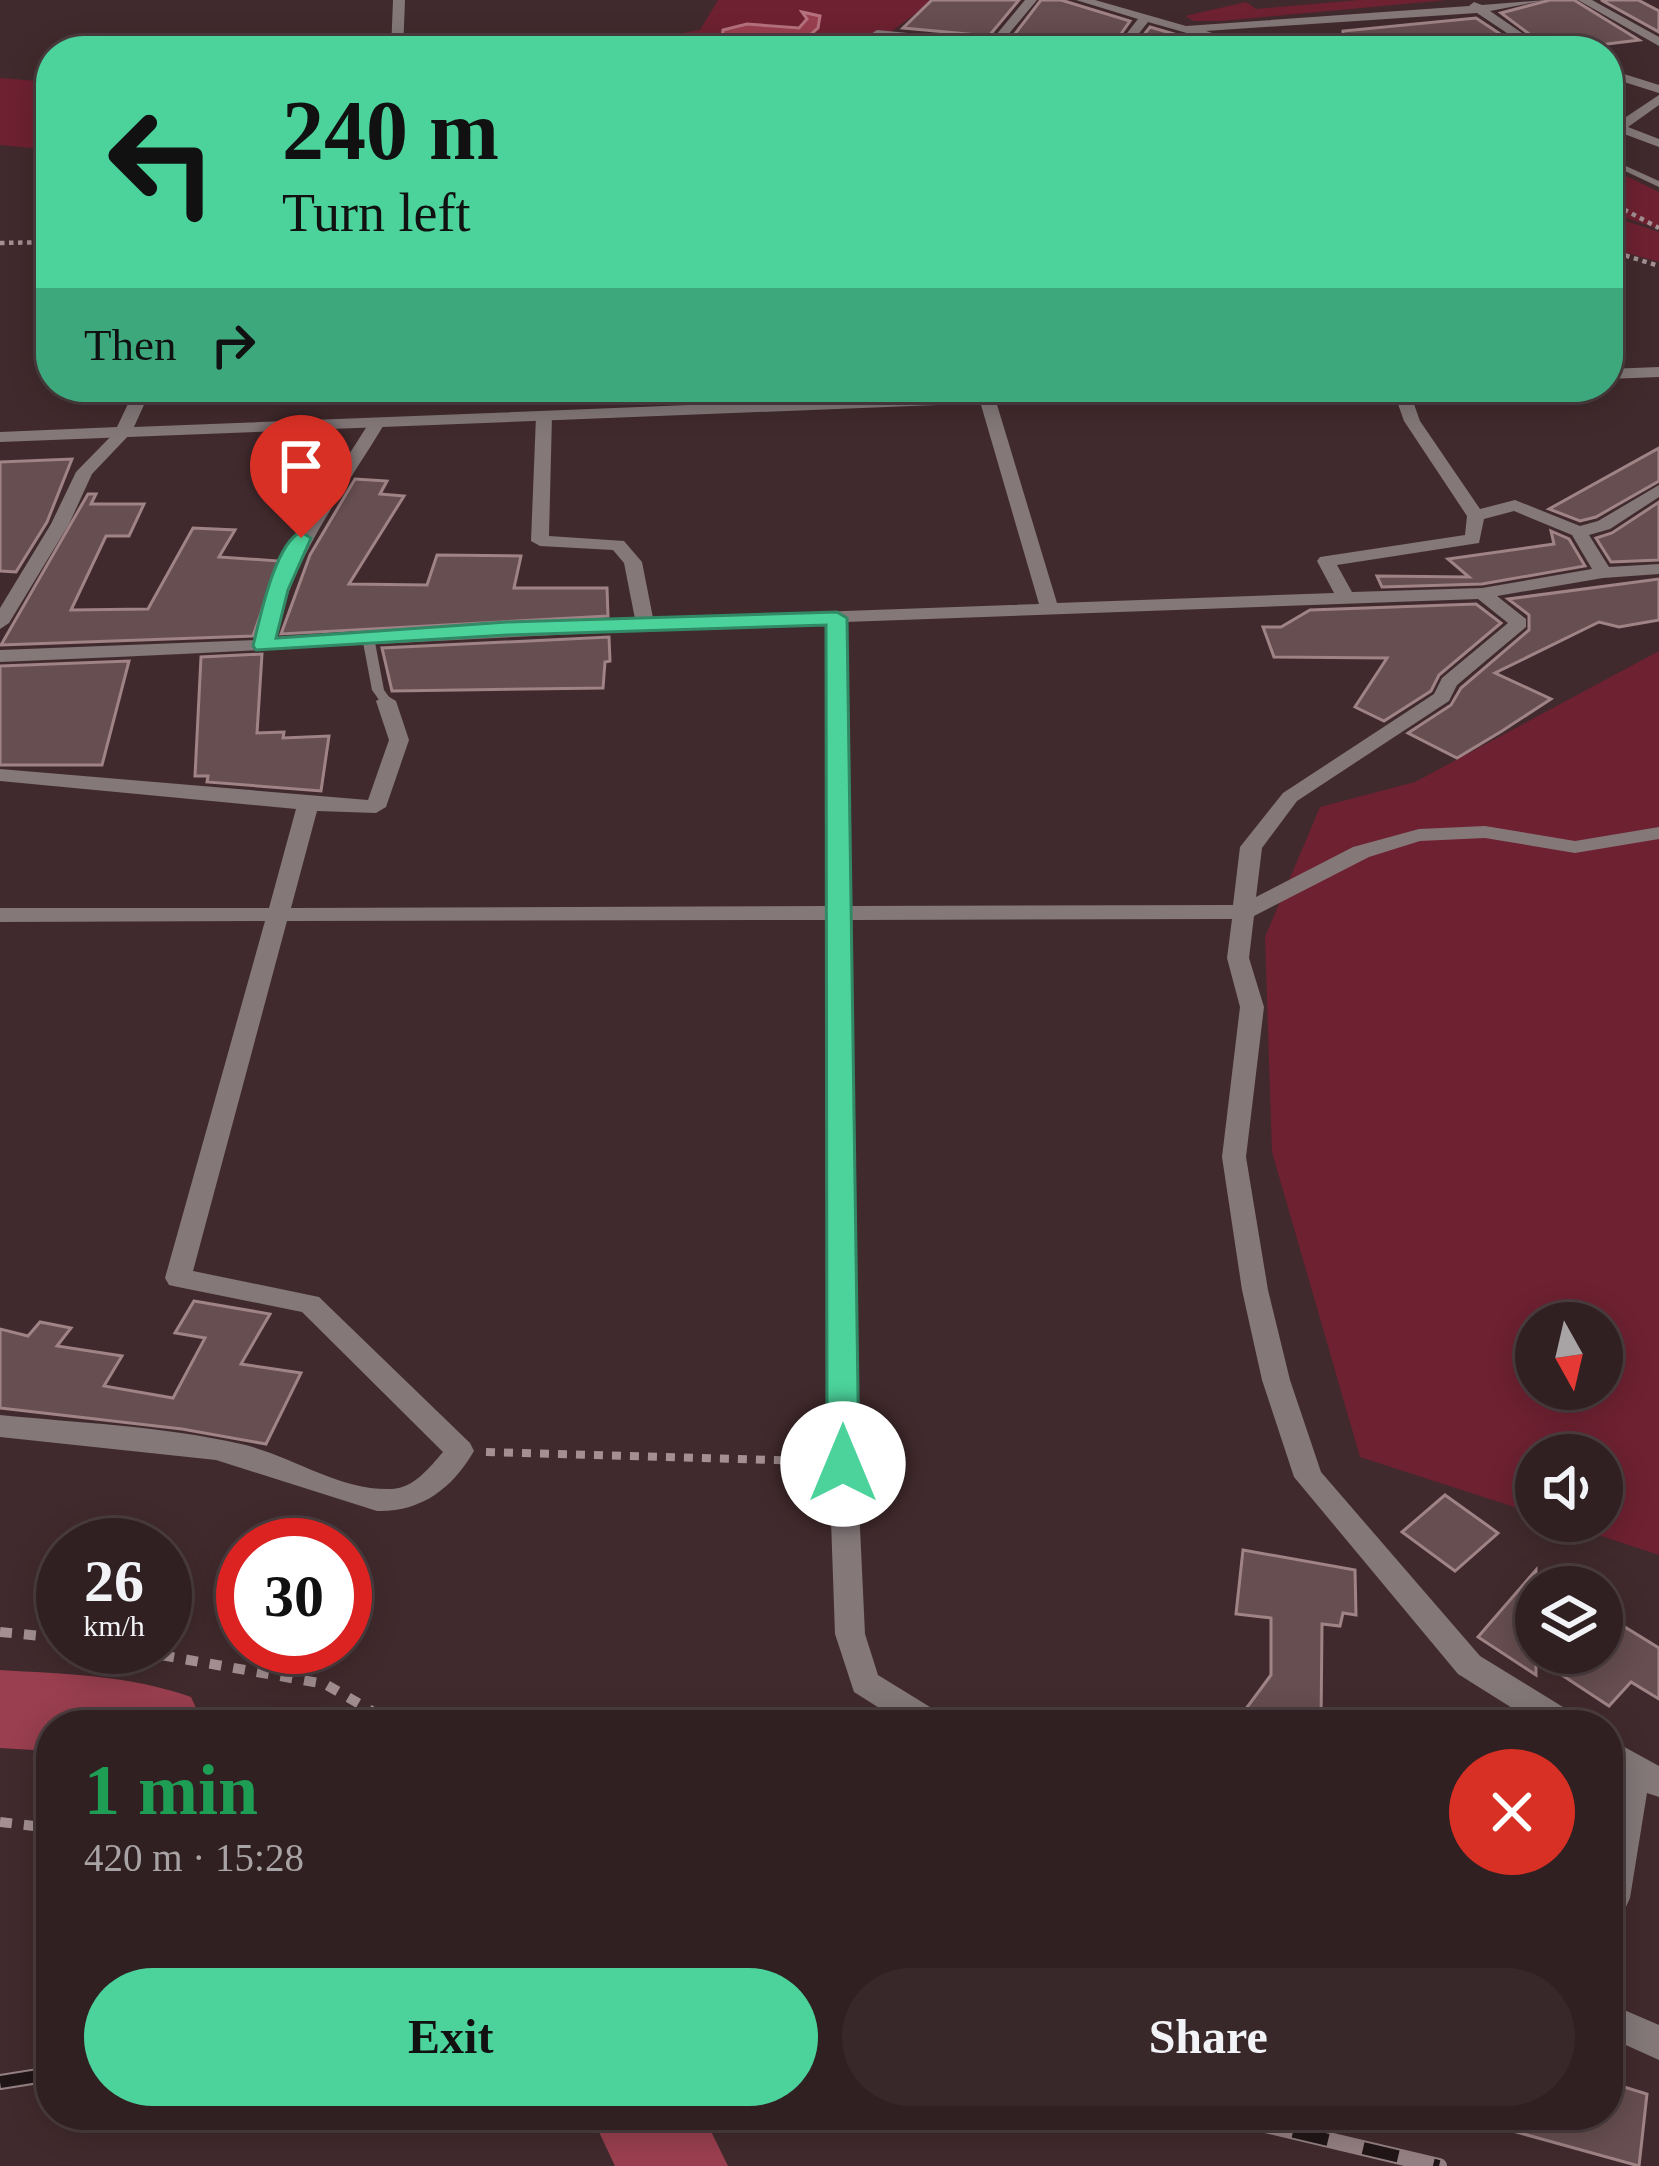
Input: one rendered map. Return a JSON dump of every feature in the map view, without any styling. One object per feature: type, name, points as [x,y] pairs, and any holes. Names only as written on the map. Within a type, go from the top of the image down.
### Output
[{"type":"street","points":[[398,36],[399,0]]},
{"type":"street","points":[[1002,36],[1031,0]]},
{"type":"street","points":[[1082,0],[1210,36]]},
{"type":"street","points":[[1466,0],[1520,36]]},
{"type":"street","points":[[1186,29],[1479,9],[1540,0]]},
{"type":"street","points":[[1584,0],[1659,42]]},
{"type":"street","points":[[1131,36],[1144,19]]},
{"type":"street","points":[[1623,78],[1659,89]]},
{"type":"street","points":[[1623,123],[1659,99]]},
{"type":"street","points":[[1623,128],[1659,143]]},
{"type":"street","points":[[1623,373],[1659,372]]},
{"type":"street","points":[[0,623],[84,472],[123,433],[137,402]]},
{"type":"street","points":[[0,437],[889,402]]},
{"type":"street","points":[[988,402],[1049,608]]},
{"type":"street","points":[[1345,596],[1326,561],[1473,539],[1476,516],[1412,421],[1405,402]]},
{"type":"street","points":[[544,416],[540,541],[618,545],[633,562],[645,625]]},
{"type":"street","points":[[264,646],[278,590],[301,538],[377,423]]},
{"type":"street","points":[[1580,532],[1604,525],[1659,490]]},
{"type":"street","points":[[1476,516],[1515,505],[1580,532],[1603,573]]},
{"type":"street","points":[[0,656],[1482,593],[1659,569]]},
{"type":"street","points":[[1482,593],[1519,623],[1449,682],[1442,697],[1290,797],[1251,847],[1238,958],[1252,1007],[1234,1157],[1255,1290],[1276,1381],[1309,1477],[1469,1665],[1541,1710]]},
{"type":"street","points":[[837,618],[843,1464],[850,1634],[865,1683],[908,1710]]},
{"type":"street","points":[[0,776],[376,807],[399,740],[386,700]]},
{"type":"street","points":[[0,1426],[157,1439],[250,1456],[364,1498],[392,1501],[410,1498],[426,1488],[460,1451],[310,1304],[178,1278],[308,804]]},
{"type":"street","points":[[0,915],[1244,913],[1361,852],[1419,835],[1485,832],[1575,847],[1659,833]]},
{"type":"street","points":[[1623,1836],[1634,1768]]},
{"type":"street","points":[[1623,2026],[1659,2042]]},
{"type":"lane","points":[[1623,167],[1659,184]]},
{"type":"lane","points":[[368,637],[378,690],[386,700]]},
{"type":"path","points":[[1623,209],[1659,228]]},
{"type":"path","points":[[0,243],[36,242]]},
{"type":"path","points":[[1623,255],[1659,266]]},
{"type":"path","points":[[460,1451],[843,1464]]},
{"type":"path","points":[[0,1632],[36,1635]]},
{"type":"path","points":[[192,1661],[326,1684],[370,1710]]},
{"type":"path","points":[[0,1822],[36,1826]]},
{"type":"shaded area","points":[[718,0],[934,0],[885,36],[663,36],[700,30]]},
{"type":"shaded area","points":[[1359,0],[1447,0],[1222,21],[1194,21],[1185,16],[1246,2],[1256,9]]},
{"type":"shaded area","points":[[802,12],[820,16],[810,36],[722,36],[723,30],[747,24],[799,28],[807,19]]},
{"type":"shaded area","points":[[0,78],[36,81],[36,149],[0,145]]},
{"type":"shaded area","points":[[1623,174],[1659,192],[1659,229],[1623,217]]},
{"type":"shaded area","points":[[1623,220],[1659,232],[1659,262],[1623,252]]},
{"type":"shaded area","points":[[1659,651],[1659,1555],[1620,1542],[1623,1434],[1515,1434],[1515,1507],[1360,1457],[1272,1152],[1265,937],[1320,807],[1415,782]]},
{"type":"building","points":[[932,0],[1019,0],[989,36],[903,28]]},
{"type":"building","points":[[1041,0],[1061,0],[1130,21],[1120,36],[1013,36]]},
{"type":"building","points":[[1550,0],[1574,0],[1639,40],[1532,36],[1501,13]]},
{"type":"building","points":[[1601,0],[1638,0],[1659,11],[1659,32]]},
{"type":"building","points":[[1476,18],[1503,36],[1343,36],[1343,31]]},
{"type":"building","points":[[1150,27],[1181,36],[1143,36]]},
{"type":"building","points":[[1659,448],[1659,481],[1596,517],[1580,521],[1549,509]]},
{"type":"building","points":[[72,459],[47,522],[16,572],[0,571],[0,462]]},
{"type":"building","points":[[355,479],[387,481],[380,494],[404,496],[349,584],[427,585],[437,555],[521,556],[514,588],[607,588],[608,616],[281,634],[310,555]]},
{"type":"building","points":[[88,494],[96,494],[91,504],[144,504],[129,536],[106,536],[71,610],[148,609],[193,528],[235,530],[219,557],[279,561],[253,636],[1,645]]},
{"type":"building","points":[[1659,502],[1659,560],[1611,562],[1596,538]]},
{"type":"building","points":[[1551,531],[1569,539],[1585,566],[1482,584],[1382,587],[1377,576],[1469,577],[1448,559],[1554,544]]},
{"type":"building","points":[[1659,579],[1659,620],[1619,627],[1599,622],[1495,673],[1551,699],[1502,731],[1457,758],[1408,733],[1451,705],[1461,688],[1529,630],[1529,615],[1508,599]]},
{"type":"building","points":[[1476,604],[1501,623],[1439,675],[1431,691],[1384,721],[1355,707],[1387,658],[1274,657],[1263,627],[1281,627],[1310,610]]},
{"type":"building","points":[[609,637],[610,661],[605,662],[603,688],[392,691],[382,648]]},
{"type":"building","points":[[262,654],[257,733],[284,732],[283,738],[329,736],[321,791],[207,782],[208,776],[195,776],[201,657]]},
{"type":"building","points":[[129,661],[102,765],[0,765],[0,666]]},
{"type":"building","points":[[194,1301],[270,1314],[241,1364],[301,1373],[266,1444],[0,1408],[0,1329],[28,1336],[40,1322],[71,1328],[57,1346],[122,1356],[104,1386],[173,1398],[205,1338],[175,1333]]},
{"type":"building","points":[[1445,1495],[1498,1533],[1455,1571],[1402,1532]]},
{"type":"building","points":[[1243,1550],[1355,1570],[1356,1615],[1343,1613],[1340,1626],[1322,1624],[1321,1710],[1245,1710],[1271,1675],[1271,1618],[1236,1614]]},
{"type":"building","points":[[1515,1594],[1515,1661],[1478,1637]]},
{"type":"building","points":[[1623,1626],[1659,1648],[1659,1699],[1631,1682],[1609,1706],[1560,1674],[1623,1674]]},
{"type":"building","points":[[1623,2087],[1647,2094],[1639,2166],[1509,2130],[1623,2130]]},
{"type":"waterway","points":[[0,1709],[36,1711]]},
{"type":"waterway","points":[[652,2130],[675,2166]]},
{"type":"railway","points":[[0,2082],[36,2076]]},
{"type":"railway","points":[[1287,2130],[1439,2166]]},
{"type":"route","points":[[301,538],[278,590],[264,646],[507,628],[837,618],[843,1464]]}]
